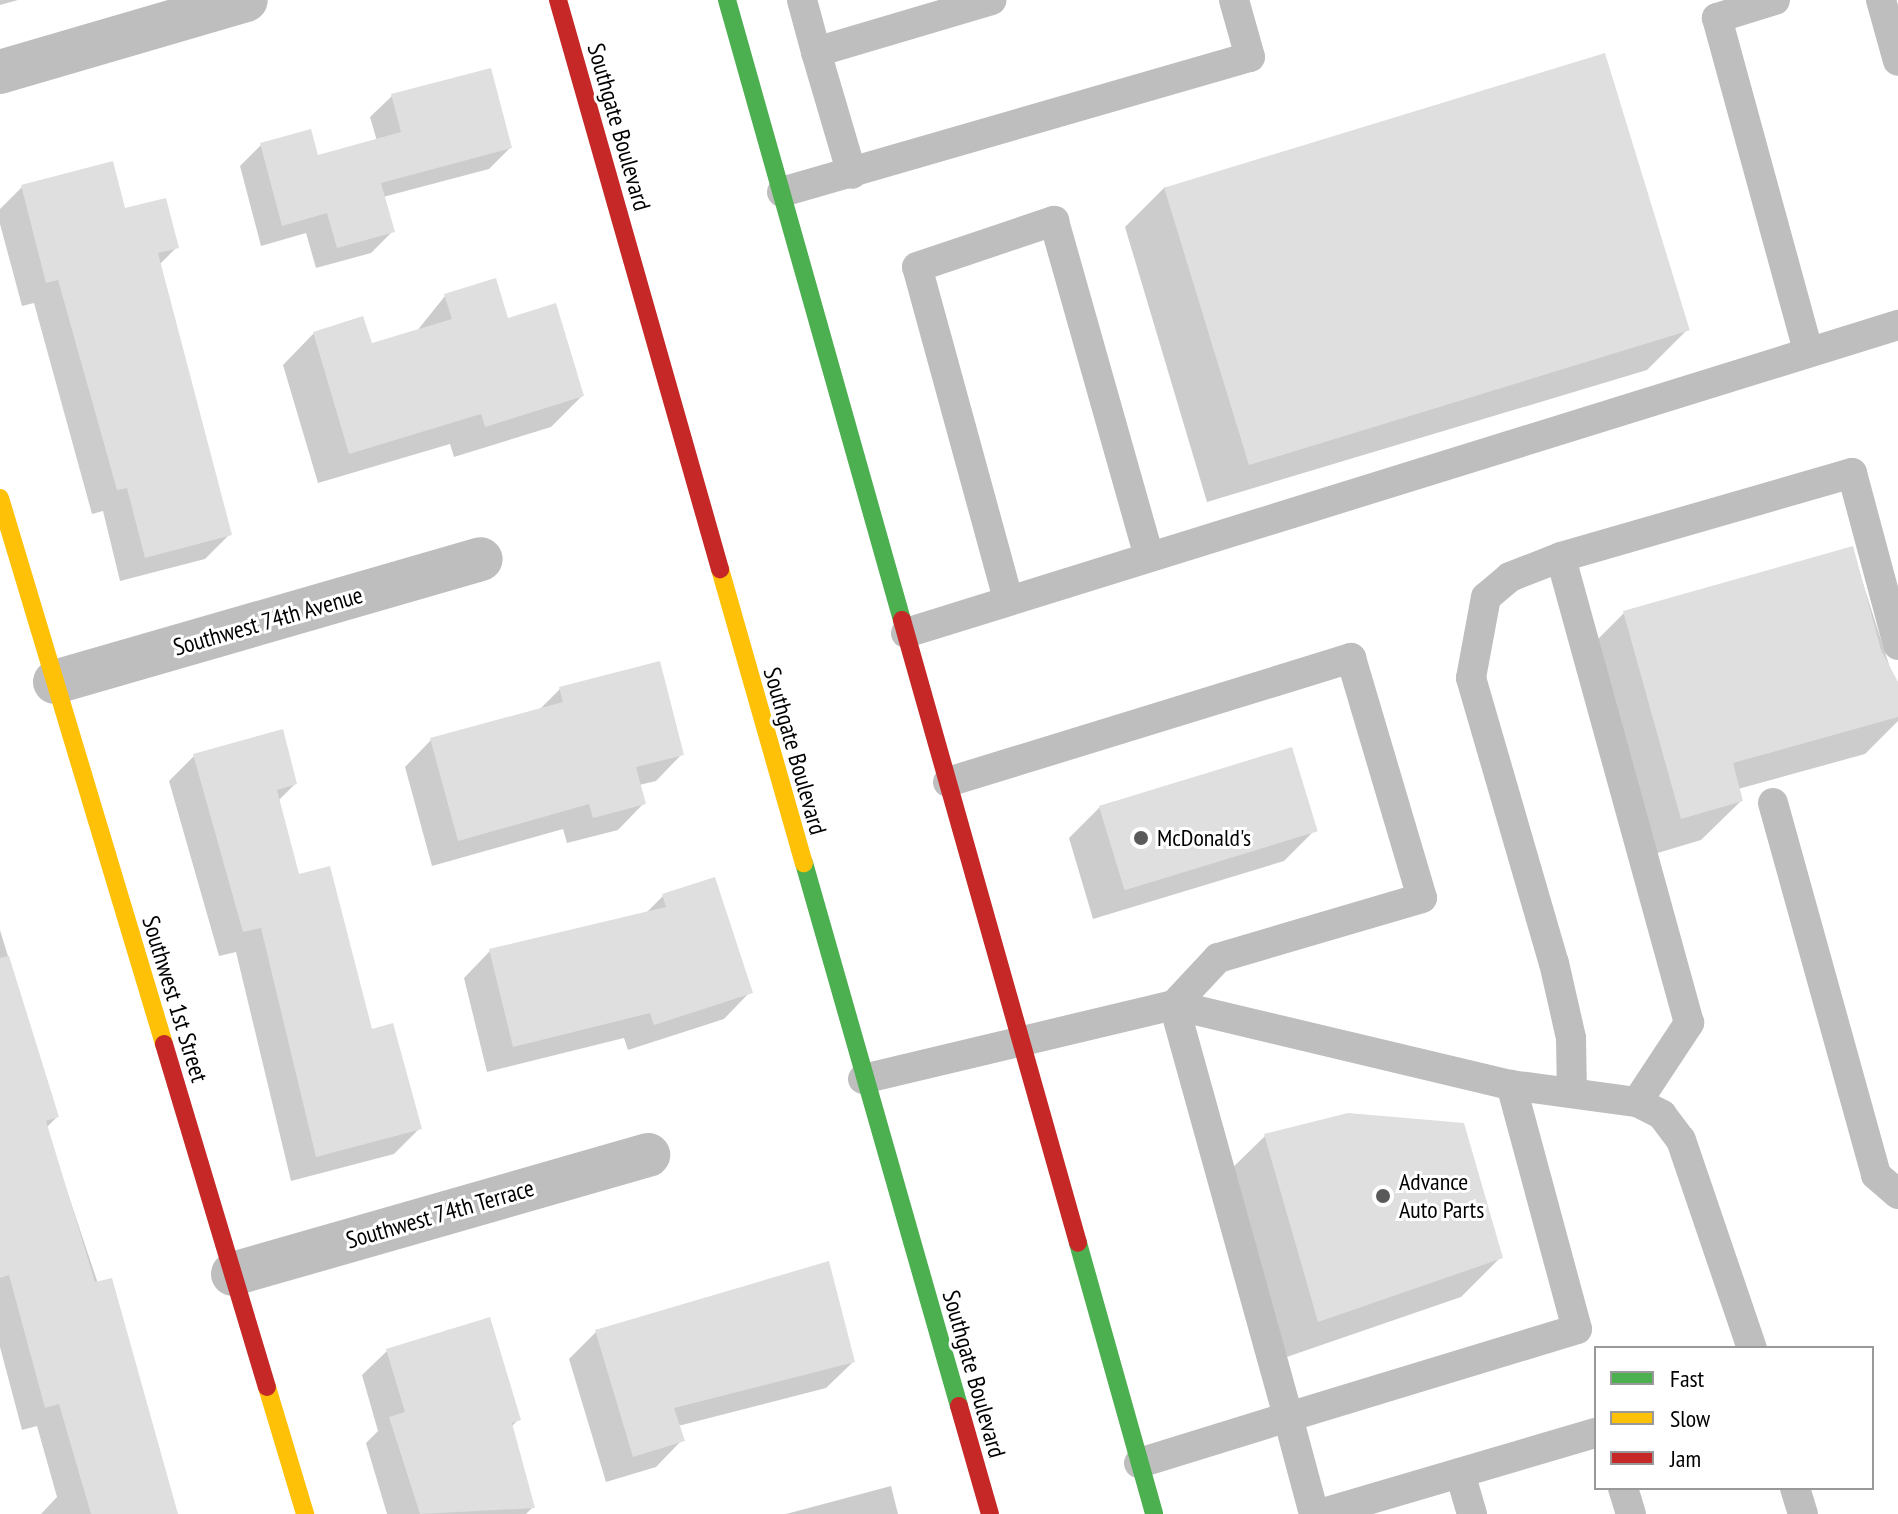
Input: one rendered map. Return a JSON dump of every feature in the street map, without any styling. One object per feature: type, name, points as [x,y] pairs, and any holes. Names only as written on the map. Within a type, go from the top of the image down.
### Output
[{"type":"main road","name":"Southgate Boulevard","points":[[558,0],[863,1079],[990,1514]]},
{"type":"main road","points":[[727,0],[1154,1514]]},
{"type":"main road","name":"Southwest 1st Street","points":[[0,498],[305,1514]]},
{"type":"street","points":[[0,72],[246,0]]},
{"type":"street","name":"Southwest 74th Avenue","points":[[55,682],[481,559]]},
{"type":"street","name":"Southwest 74th Terrace","points":[[233,1274],[648,1155]]},
{"type":"lane","points":[[802,0],[852,174]]},
{"type":"lane","points":[[816,52],[991,0]]},
{"type":"lane","points":[[782,192],[1250,57],[1234,0]]},
{"type":"lane","points":[[1775,0],[1717,18],[1808,351]]},
{"type":"lane","points":[[1881,0],[1898,61]]},
{"type":"lane","points":[[1008,599],[917,267],[1054,221],[1149,557]]},
{"type":"lane","points":[[906,633],[1898,325]]},
{"type":"lane","points":[[1572,1093],[1571,1038],[1554,963],[1471,678],[1486,597],[1510,577],[1561,557],[1852,473],[1898,645]]},
{"type":"lane","points":[[1561,557],[1689,1023],[1637,1102]]},
{"type":"lane","points":[[948,782],[1351,658],[1422,898],[1218,958],[1174,1005]]},
{"type":"lane","points":[[1773,803],[1876,1175],[1898,1194]]},
{"type":"lane","points":[[863,1079],[1174,1005],[1511,1085],[1637,1102],[1662,1115],[1681,1140],[1751,1346]]},
{"type":"lane","points":[[1174,1005],[1314,1514]]},
{"type":"lane","points":[[1139,1463],[1577,1329],[1511,1085]]},
{"type":"lane","points":[[1320,1514],[1594,1434]]},
{"type":"lane","points":[[1460,1473],[1472,1514]]},
{"type":"lane","points":[[1624,1490],[1631,1514]]},
{"type":"lane","points":[[1796,1490],[1803,1514]]},
{"type":"building","points":[[1605,53],[1690,330],[1249,465],[1164,188]]},
{"type":"building","points":[[491,68],[512,148],[381,183],[395,232],[337,248],[327,213],[282,226],[260,143],[311,129],[318,155],[401,132],[391,94]]},
{"type":"building","points":[[113,161],[125,208],[166,198],[179,248],[158,253],[232,535],[145,558],[127,488],[117,490],[58,280],[46,283],[21,185]]},
{"type":"building","points":[[496,278],[508,318],[556,303],[584,396],[485,427],[481,414],[349,454],[313,332],[363,316],[372,343],[452,319],[444,294]]},
{"type":"building","points":[[1853,546],[1881,650],[1898,682],[1898,717],[1733,763],[1743,801],[1681,819],[1623,611]]},
{"type":"building","points":[[660,661],[684,755],[636,767],[646,804],[593,818],[589,804],[458,841],[430,738],[563,702],[559,687]]},
{"type":"building","points":[[283,729],[297,784],[277,790],[299,874],[330,866],[372,1029],[393,1023],[422,1129],[316,1157],[261,928],[243,932],[193,754]]},
{"type":"building","points":[[1292,747],[1318,831],[1125,890],[1099,806]]},
{"type":"building","points":[[715,877],[753,993],[654,1025],[650,1013],[513,1047],[489,949],[666,907],[662,894]]},
{"type":"building","points":[[9,956],[59,1117],[46,1121],[95,1282],[112,1278],[178,1514],[91,1514],[59,1404],[45,1408],[9,1275],[0,1278],[0,958]]},
{"type":"building","name":"Advance Auto Parts","points":[[1348,1113],[1464,1123],[1503,1258],[1318,1322],[1264,1134]]},
{"type":"building","points":[[829,1261],[855,1362],[674,1408],[685,1441],[633,1457],[595,1330]]},
{"type":"building","points":[[490,1317],[521,1420],[512,1423],[535,1508],[420,1514],[389,1417],[405,1412],[386,1349]]},
{"type":"traffic: fast","points":[[727,0],[902,620]]},
{"type":"traffic: fast","points":[[804,863],[959,1406]]},
{"type":"traffic: fast","points":[[1078,1243],[1154,1514]]},
{"type":"traffic: slow","points":[[0,498],[164,1044]]},
{"type":"traffic: slow","points":[[720,569],[804,863]]},
{"type":"traffic: slow","points":[[267,1387],[305,1514]]},
{"type":"traffic: jam","points":[[558,0],[720,569]]},
{"type":"traffic: jam","points":[[902,620],[1078,1243]]},
{"type":"traffic: jam","points":[[164,1044],[267,1387]]},
{"type":"traffic: jam","points":[[959,1406],[990,1514]]},
{"type":"place","name":"McDonald's","points":[[1141,838]]},
{"type":"place","name":"Advance Auto Parts","points":[[1383,1196]]}]
